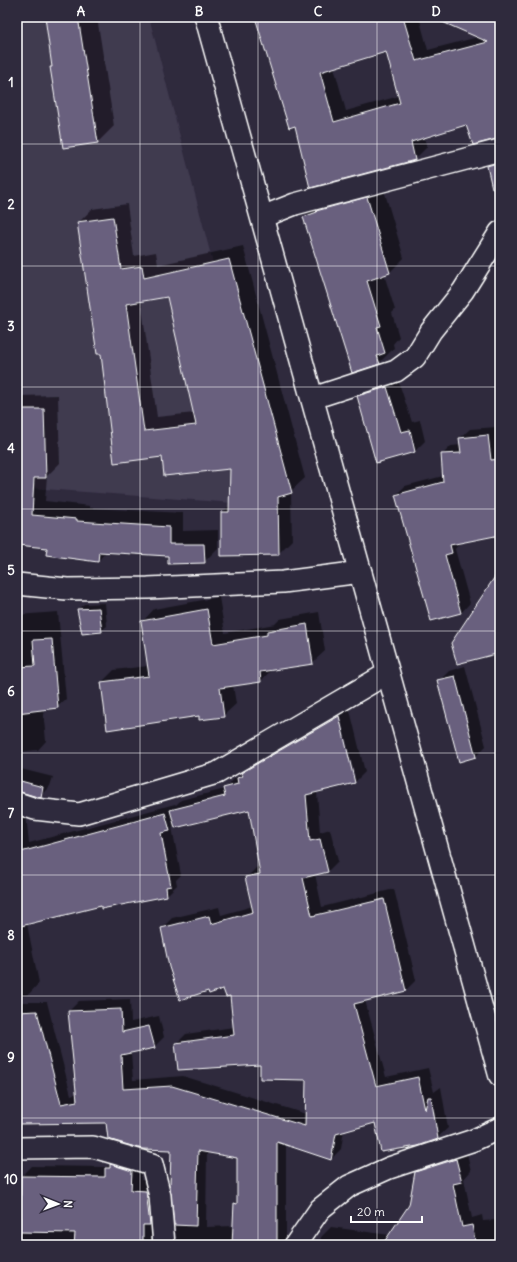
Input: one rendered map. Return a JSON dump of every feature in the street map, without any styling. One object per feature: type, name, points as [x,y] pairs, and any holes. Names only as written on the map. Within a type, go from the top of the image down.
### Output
[{"type":"main road","points":[[206,17],[500,1075]]},
{"type":"street","points":[[262,217],[295,204],[500,150]]},
{"type":"street","points":[[313,398],[396,371],[415,357],[431,331],[463,291],[500,232]]},
{"type":"street","points":[[17,584],[67,589],[148,588],[283,582],[361,572]]},
{"type":"street","points":[[17,803],[35,810],[79,814],[217,773],[388,673]]},
{"type":"street","points":[[295,1245],[320,1209],[349,1186],[389,1168],[474,1140],[500,1128]]},
{"type":"street","points":[[17,1148],[93,1147],[152,1164],[160,1196],[164,1245]]},
{"type":"shaded area","points":[[17,17],[149,17],[276,506],[17,487]]},
{"type":"building","points":[[45,17],[78,17],[98,143],[63,148],[50,67],[52,67]]},
{"type":"building","points":[[255,17],[403,17],[416,61],[488,42],[431,17],[500,17],[500,138],[473,145],[466,125],[411,142],[415,160],[310,188],[295,126],[289,128]],"holes":[[[386,52],[400,103],[334,122],[320,72]]]},
{"type":"building","points":[[500,162],[500,187],[492,188],[487,166]]},
{"type":"building","points":[[367,197],[390,273],[367,281],[381,326],[377,327],[385,353],[377,356],[380,364],[352,373],[303,217],[317,212],[316,211]]},
{"type":"building","points":[[113,217],[121,269],[142,266],[144,278],[229,259],[292,493],[278,497],[279,555],[221,556],[221,512],[229,512],[230,469],[164,476],[162,457],[114,463],[101,354],[97,354],[77,222]],"holes":[[[167,297],[196,425],[144,431],[126,304]]]},
{"type":"building","points":[[387,387],[401,432],[410,430],[415,452],[376,463],[357,396]]},
{"type":"building","points":[[17,409],[44,409],[46,478],[34,478],[32,515],[77,519],[77,521],[169,527],[169,544],[204,544],[205,563],[168,564],[168,556],[99,552],[98,562],[46,555],[47,548],[17,545]]},
{"type":"building","points":[[488,435],[491,460],[500,459],[500,535],[450,545],[452,553],[445,555],[461,613],[431,621],[395,495],[443,482],[441,454],[461,453],[459,438]]},
{"type":"building","points":[[500,569],[500,653],[457,664],[451,643]]},
{"type":"building","points":[[99,608],[102,632],[82,634],[77,609]]},
{"type":"building","points":[[207,609],[213,644],[267,635],[267,631],[307,624],[313,664],[260,672],[261,682],[220,688],[224,717],[199,720],[199,716],[107,730],[101,682],[149,676],[141,621]]},
{"type":"building","points":[[52,639],[58,708],[17,713],[17,667],[35,666],[33,640]]},
{"type":"building","points":[[455,676],[476,757],[459,762],[437,680]]},
{"type":"building","points":[[339,716],[355,783],[306,795],[310,841],[320,839],[328,872],[303,878],[312,916],[384,899],[406,991],[354,1004],[376,1086],[418,1077],[425,1110],[428,1097],[431,1097],[438,1139],[418,1146],[381,1152],[375,1123],[336,1134],[331,1160],[277,1142],[277,1245],[232,1245],[234,1203],[237,1204],[237,1158],[198,1151],[196,1226],[174,1225],[170,1186],[171,1150],[142,1149],[108,1139],[106,1123],[17,1124],[17,1012],[37,1011],[61,1104],[77,1101],[68,1011],[121,1009],[122,1032],[149,1026],[155,1048],[121,1055],[123,1089],[172,1086],[305,1126],[306,1080],[260,1079],[260,1065],[178,1070],[175,1043],[234,1035],[230,996],[226,997],[223,989],[209,994],[208,991],[180,1000],[169,967],[161,928],[209,916],[211,924],[253,912],[245,877],[260,874],[249,810],[175,828],[170,810],[225,796],[223,788],[238,784],[237,778],[243,776],[241,773]]},
{"type":"building","points":[[17,780],[43,787],[41,798],[17,791]]},
{"type":"building","points":[[165,813],[170,831],[161,833],[171,886],[166,887],[167,896],[101,909],[101,906],[17,927],[17,853]]},
{"type":"building","points":[[456,1159],[462,1182],[453,1184],[462,1227],[472,1225],[476,1245],[382,1245],[409,1205],[415,1172]]},
{"type":"building","points":[[110,1164],[132,1171],[131,1190],[146,1191],[150,1225],[143,1225],[143,1245],[74,1245],[75,1233],[20,1232],[21,1176],[105,1177],[105,1168],[110,1168]]}]
